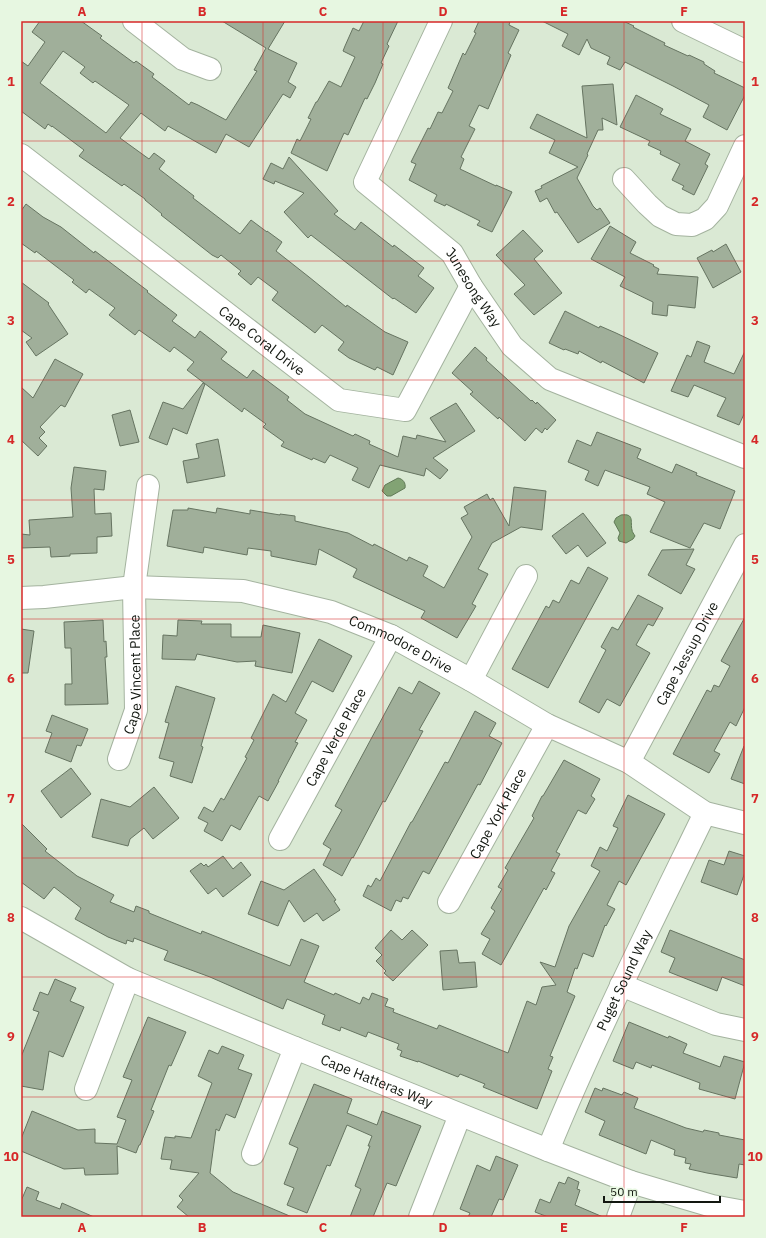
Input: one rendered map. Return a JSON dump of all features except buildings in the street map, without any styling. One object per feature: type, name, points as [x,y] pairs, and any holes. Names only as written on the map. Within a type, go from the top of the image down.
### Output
[{"type":"street","points":[[134,21],[183,59],[210,69]]},
{"type":"street","name":"Junesong Way","points":[[441,21],[365,182],[452,253],[471,286],[512,346],[550,379],[745,457]]},
{"type":"street","points":[[683,21],[745,51]]},
{"type":"street","points":[[624,179],[646,204],[660,216],[676,224],[692,225],[705,219],[717,206],[745,146]]},
{"type":"street","name":"Cape Coral Drive","points":[[21,155],[339,400],[405,410],[471,286]]},
{"type":"street","name":"Cape Vincent Place","points":[[119,760],[136,710],[134,587],[148,486]]},
{"type":"street","name":"Cape Jessup Drive","points":[[629,762],[745,545]]},
{"type":"street","points":[[471,680],[526,576]]},
{"type":"street","name":"Commodore Drive","points":[[21,598],[44,598],[134,587],[243,591],[331,612],[391,636],[471,680],[547,725],[629,762],[705,813],[745,823]]},
{"type":"street","name":"Cape Verde Place","points":[[280,839],[391,636]]},
{"type":"street","name":"Cape York Place","points":[[450,902],[547,725]]},
{"type":"street","name":"Puget Sound Way","points":[[548,1150],[570,1095],[621,985],[705,813]]},
{"type":"street","name":"Cape Hatteras Way","points":[[21,918],[128,980],[295,1048],[631,1182],[712,1206],[745,1212]]},
{"type":"street","points":[[86,1089],[128,980]]},
{"type":"street","points":[[621,985],[716,1024],[745,1030]]},
{"type":"street","points":[[253,1154],[295,1048]]},
{"type":"street","points":[[420,1217],[460,1114]]},
{"type":"street","points":[[618,1217],[631,1182]]},
{"type":"shaded area","points":[[398,478],[404,482],[405,488],[391,496],[387,496],[382,491],[385,485]]},
{"type":"shaded area","points":[[621,515],[628,515],[630,517],[632,531],[635,536],[626,543],[619,541],[618,538],[620,533],[614,522],[616,518]]}]
